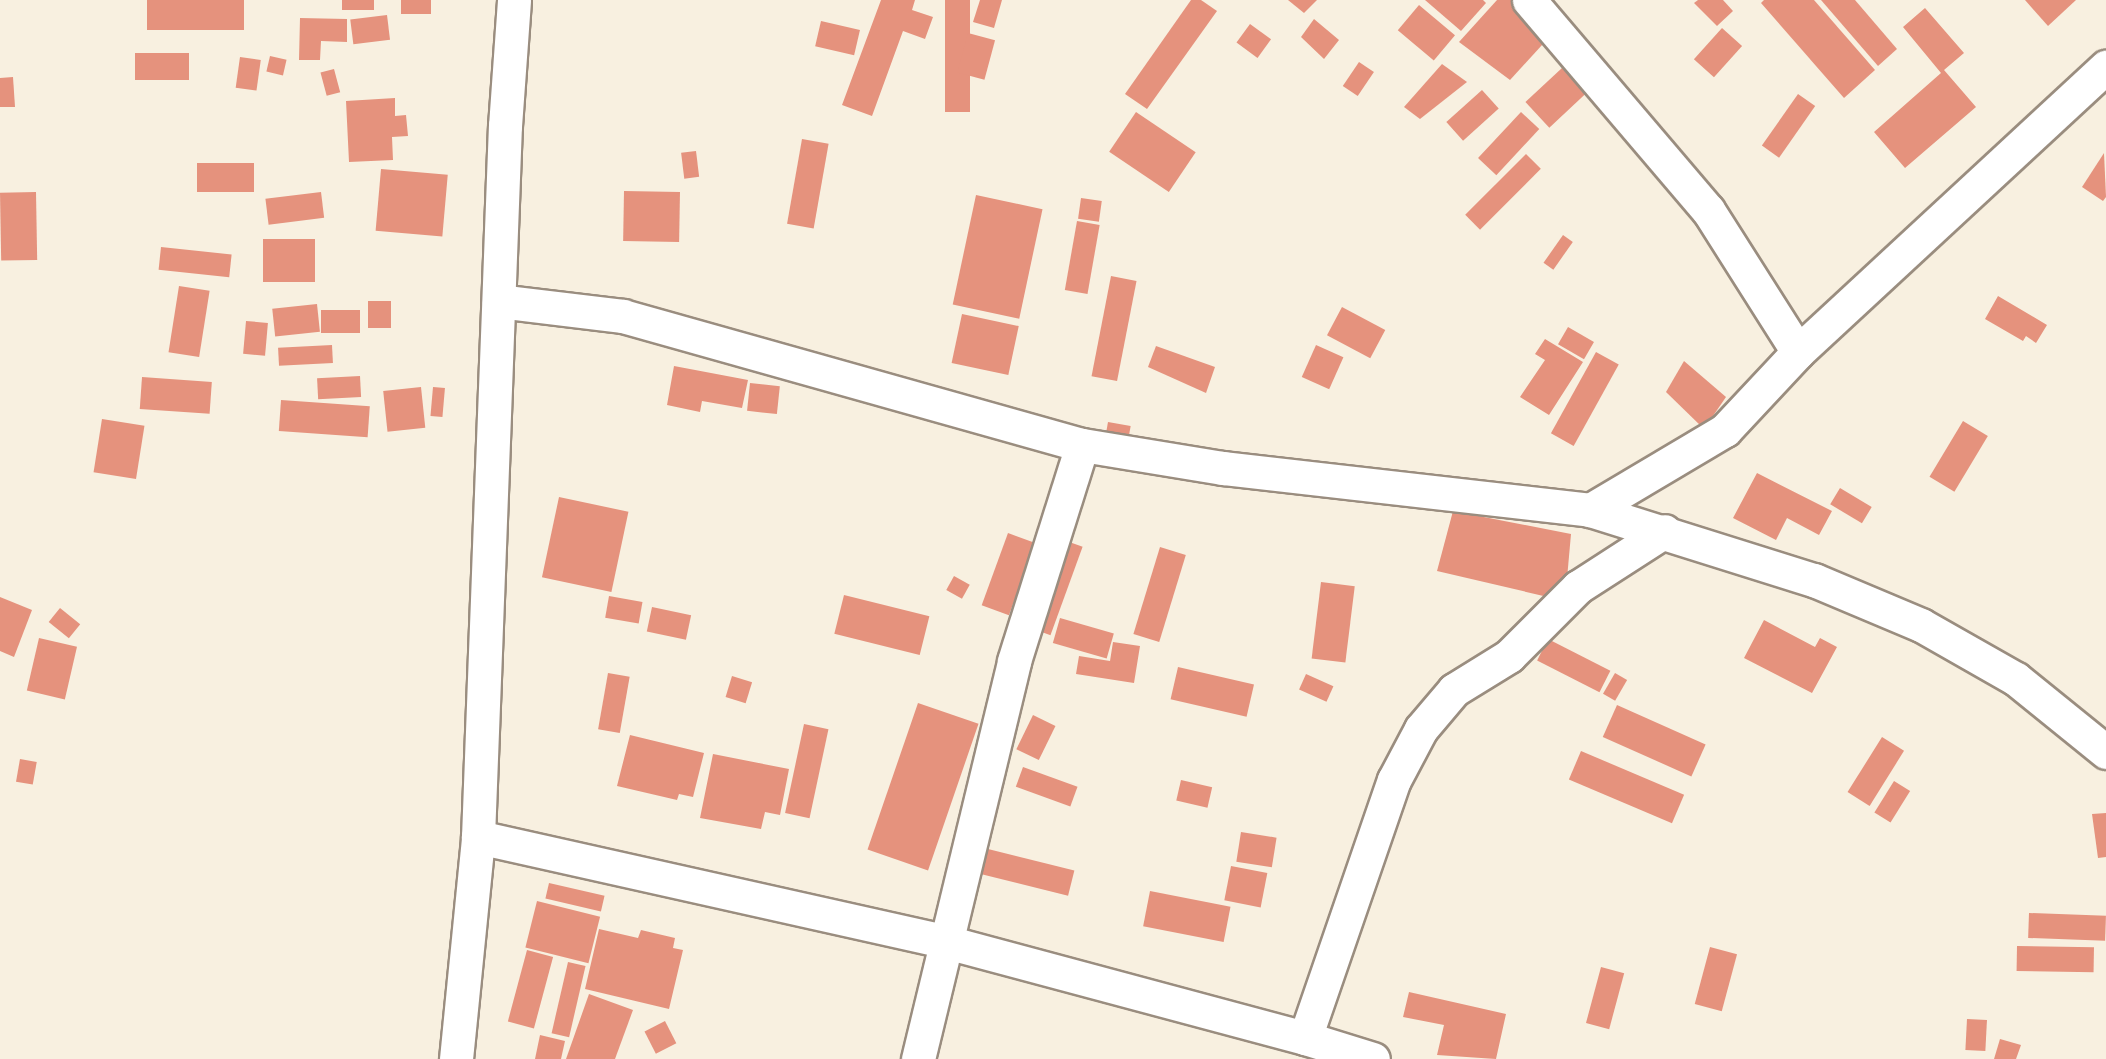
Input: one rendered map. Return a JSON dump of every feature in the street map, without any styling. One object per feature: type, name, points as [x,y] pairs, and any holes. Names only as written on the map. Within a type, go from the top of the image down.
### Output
[{"type":"street","points":[[456,1059],[478,837],[499,301],[514,0]]},
{"type":"street","points":[[1529,0],[1708,210],[1798,352]]},
{"type":"street","points":[[1590,510],[1725,429],[1798,352],[2106,67]]},
{"type":"street","points":[[499,301],[623,316],[1082,445],[1223,468],[1590,510],[1665,531],[1814,580],[1921,625],[2016,679],[2106,752]]},
{"type":"street","points":[[918,1059],[943,941],[1014,661],[1082,445]]},
{"type":"street","points":[[1305,1038],[1394,780],[1421,729],[1454,690],[1509,656],[1578,587],[1665,531]]},
{"type":"street","points":[[478,837],[943,941],[1305,1038],[1373,1059]]},
{"type":"building","points":[[147,0],[244,0],[244,30],[147,30]]},
{"type":"building","points":[[342,0],[374,0],[374,10],[342,10]]},
{"type":"building","points":[[401,0],[431,0],[431,14],[401,14]]},
{"type":"building","points":[[881,0],[915,0],[912,10],[933,17],[925,39],[903,31],[872,116],[842,105]]},
{"type":"building","points":[[945,0],[970,0],[970,112],[945,112]]},
{"type":"building","points":[[980,0],[1002,0],[994,28],[973,22]]},
{"type":"building","points":[[1191,0],[1201,0],[1217,11],[1147,109],[1125,94]]},
{"type":"building","points":[[1288,0],[1317,0],[1304,13]]},
{"type":"building","points":[[1425,0],[1483,0],[1486,3],[1461,31]]},
{"type":"building","points":[[1497,0],[1521,0],[1553,33],[1510,80],[1459,42]]},
{"type":"building","points":[[1698,0],[1723,0],[1733,11],[1717,26],[1694,3]]},
{"type":"building","points":[[1764,0],[1814,0],[1875,70],[1844,98],[1761,3]]},
{"type":"building","points":[[1821,0],[1855,0],[1897,49],[1878,66]]},
{"type":"building","points":[[2025,0],[2076,0],[2048,26]]},
{"type":"building","points":[[1419,5],[1455,35],[1434,60],[1398,30]]},
{"type":"building","points":[[1925,8],[1964,53],[1944,70],[1976,107],[1905,168],[1874,132],[1941,73],[1903,27]]},
{"type":"building","points":[[387,15],[390,40],[353,44],[350,20]]},
{"type":"building","points":[[300,18],[347,19],[347,42],[321,41],[320,60],[299,60]]},
{"type":"building","points":[[1314,19],[1339,40],[1324,59],[1301,37]]},
{"type":"building","points":[[821,21],[860,30],[854,55],[815,46]]},
{"type":"building","points":[[1250,24],[1271,39],[1258,58],[1236,43]]},
{"type":"building","points":[[1722,28],[1742,46],[1714,77],[1694,59]]},
{"type":"building","points":[[968,33],[995,40],[984,80],[957,73]]},
{"type":"building","points":[[135,53],[189,53],[189,80],[135,80]]},
{"type":"building","points":[[270,56],[287,60],[283,75],[266,72]]},
{"type":"building","points":[[240,57],[261,60],[256,91],[236,88]]},
{"type":"building","points":[[1359,62],[1374,72],[1358,96],[1343,86]]},
{"type":"building","points":[[1442,64],[1467,82],[1420,119],[1404,107]]},
{"type":"building","points":[[1562,68],[1586,94],[1549,128],[1525,102]]},
{"type":"building","points":[[334,69],[340,92],[327,96],[320,73]]},
{"type":"building","points":[[13,77],[15,107],[0,107],[0,78]]},
{"type":"building","points":[[1482,90],[1499,109],[1463,141],[1446,122]]},
{"type":"building","points":[[1798,94],[1815,106],[1779,158],[1762,146]]},
{"type":"building","points":[[395,98],[395,116],[406,115],[408,136],[392,137],[393,160],[349,162],[346,101]]},
{"type":"building","points":[[1136,112],[1196,152],[1169,192],[1109,152]]},
{"type":"building","points":[[1521,112],[1539,129],[1496,175],[1478,158]]},
{"type":"building","points":[[802,139],[829,144],[814,228],[787,224]]},
{"type":"building","points":[[696,151],[699,177],[684,179],[681,153]]},
{"type":"building","points":[[2104,153],[2106,197],[2103,201],[2082,187]]},
{"type":"building","points":[[1526,154],[1541,169],[1480,230],[1465,215]]},
{"type":"building","points":[[197,163],[254,163],[254,192],[197,192]]},
{"type":"building","points":[[381,169],[448,175],[442,237],[376,231]]},
{"type":"building","points":[[624,191],[680,192],[679,242],[623,241]]},
{"type":"building","points":[[36,192],[37,260],[1,261],[0,193]]},
{"type":"building","points":[[321,192],[324,218],[269,225],[265,199]]},
{"type":"building","points":[[976,195],[1043,209],[1019,319],[953,305]]},
{"type":"building","points":[[1081,198],[1102,201],[1099,222],[1078,219]]},
{"type":"building","points":[[1077,221],[1100,225],[1087,294],[1065,290]]},
{"type":"building","points":[[1563,235],[1573,242],[1553,270],[1543,263]]},
{"type":"building","points":[[263,239],[315,239],[315,282],[263,282]]},
{"type":"building","points":[[161,247],[232,254],[229,277],[159,270]]},
{"type":"building","points":[[1111,276],[1137,281],[1117,381],[1092,376]]},
{"type":"building","points":[[179,286],[210,291],[199,357],[169,352]]},
{"type":"building","points":[[1998,296],[2047,325],[2036,343],[2026,336],[2023,341],[1985,319]]},
{"type":"building","points":[[368,301],[391,301],[391,328],[368,328]]},
{"type":"building","points":[[317,304],[320,332],[275,337],[272,309]]},
{"type":"building","points":[[1342,307],[1385,330],[1370,358],[1327,335]]},
{"type":"building","points":[[321,310],[360,310],[360,333],[321,333]]},
{"type":"building","points":[[962,314],[1019,326],[1008,375],[952,363]]},
{"type":"building","points":[[246,321],[268,323],[265,356],[243,354]]},
{"type":"building","points":[[1568,327],[1594,342],[1584,359],[1558,344]]},
{"type":"building","points":[[1545,339],[1583,362],[1549,415],[1520,397],[1545,360],[1535,354]]},
{"type":"building","points":[[332,345],[333,363],[279,366],[278,348]]},
{"type":"building","points":[[1316,345],[1343,357],[1329,389],[1302,377]]},
{"type":"building","points":[[1156,346],[1215,367],[1206,393],[1148,367]]},
{"type":"building","points":[[1596,352],[1619,365],[1574,446],[1551,433]]},
{"type":"building","points":[[1684,361],[1726,397],[1704,429],[1666,392]]},
{"type":"building","points":[[674,366],[748,380],[742,408],[702,401],[700,412],[667,405]]},
{"type":"building","points":[[360,376],[361,397],[318,399],[317,378]]},
{"type":"building","points":[[142,377],[212,382],[210,414],[140,409]]},
{"type":"building","points":[[750,383],[780,386],[777,414],[747,411]]},
{"type":"building","points":[[421,387],[425,428],[387,432],[383,391]]},
{"type":"building","points":[[433,387],[445,388],[442,417],[430,416]]},
{"type":"building","points":[[281,400],[370,406],[368,437],[279,431]]},
{"type":"building","points":[[102,419],[144,426],[136,479],[94,472]]},
{"type":"building","points":[[1963,421],[1988,436],[1954,492],[1930,477]]},
{"type":"building","points":[[1108,422],[1131,426],[1128,440],[1106,436]]},
{"type":"building","points":[[1757,473],[1832,511],[1819,535],[1787,518],[1776,540],[1733,518]]},
{"type":"building","points":[[1840,488],[1872,507],[1862,523],[1830,504]]},
{"type":"building","points":[[559,497],[628,512],[611,592],[542,577]]},
{"type":"building","points":[[1453,511],[1571,534],[1565,601],[1437,571]]},
{"type":"building","points":[[1008,533],[1035,543],[1009,615],[982,605]]},
{"type":"building","points":[[1061,539],[1083,547],[1050,635],[1029,627]]},
{"type":"building","points":[[1160,547],[1186,555],[1159,642],[1133,634]]},
{"type":"building","points":[[954,576],[970,585],[962,599],[946,590]]},
{"type":"building","points":[[1321,582],[1355,586],[1345,663],[1312,658]]},
{"type":"building","points":[[844,595],[929,616],[920,655],[834,634]]},
{"type":"building","points":[[609,596],[642,602],[639,624],[605,618]]},
{"type":"building","points":[[0,597],[32,610],[14,657],[0,651]]},
{"type":"building","points":[[652,607],[691,615],[686,640],[647,631]]},
{"type":"building","points":[[60,608],[80,624],[69,638],[49,622]]},
{"type":"building","points":[[1060,618],[1114,633],[1107,658],[1053,643]]},
{"type":"building","points":[[1764,620],[1815,647],[1820,638],[1837,647],[1812,693],[1744,658]]},
{"type":"building","points":[[39,638],[77,647],[65,699],[27,691]]},
{"type":"building","points":[[1548,639],[1610,671],[1599,692],[1537,660]]},
{"type":"building","points":[[1113,642],[1140,646],[1134,683],[1076,674],[1079,656],[1110,661]]},
{"type":"building","points":[[1178,667],[1254,685],[1247,717],[1171,699]]},
{"type":"building","points":[[608,673],[630,677],[620,733],[598,729]]},
{"type":"building","points":[[1615,673],[1627,680],[1615,701],[1603,694]]},
{"type":"building","points":[[1306,674],[1333,686],[1326,702],[1299,690]]},
{"type":"building","points":[[732,676],[752,682],[746,703],[726,697]]},
{"type":"building","points":[[918,703],[979,724],[928,870],[868,850]]},
{"type":"building","points":[[1617,705],[1706,744],[1691,776],[1603,737]]},
{"type":"building","points":[[1033,715],[1055,726],[1039,760],[1016,749]]},
{"type":"building","points":[[804,724],[828,729],[810,818],[785,813]]},
{"type":"building","points":[[630,735],[704,753],[693,797],[679,794],[677,800],[617,786]]},
{"type":"building","points":[[1882,737],[1904,751],[1870,806],[1848,792]]},
{"type":"building","points":[[1581,751],[1684,795],[1672,823],[1569,780]]},
{"type":"building","points":[[713,754],[789,769],[780,815],[765,812],[761,829],[700,818]]},
{"type":"building","points":[[20,759],[37,762],[33,785],[16,782]]},
{"type":"building","points":[[1023,767],[1078,787],[1070,807],[1016,787]]},
{"type":"building","points":[[1181,780],[1212,787],[1207,808],[1176,800]]},
{"type":"building","points":[[1894,781],[1910,791],[1891,822],[1874,812]]},
{"type":"building","points":[[2106,813],[2106,857],[2098,858],[2092,814]]},
{"type":"building","points":[[1241,832],[1277,838],[1272,867],[1236,862]]},
{"type":"building","points":[[988,849],[1074,871],[1068,896],[982,874]]},
{"type":"building","points":[[1231,866],[1267,873],[1261,907],[1224,900]]},
{"type":"building","points":[[549,883],[605,896],[601,911],[545,899]]},
{"type":"building","points":[[1150,891],[1230,907],[1224,942],[1143,926]]},
{"type":"building","points":[[537,901],[600,917],[588,963],[525,948]]},
{"type":"building","points":[[2029,913],[2106,916],[2105,941],[2028,938]]},
{"type":"building","points":[[599,929],[638,938],[641,930],[675,938],[673,948],[683,950],[669,1009],[585,989]]},
{"type":"building","points":[[2017,946],[2094,947],[2094,972],[2017,971]]},
{"type":"building","points":[[1710,947],[1737,954],[1722,1011],[1695,1004]]},
{"type":"building","points":[[527,950],[553,957],[534,1028],[508,1021]]},
{"type":"building","points":[[568,962],[586,966],[569,1037],[552,1033]]},
{"type":"building","points":[[1601,967],[1624,973],[1609,1029],[1586,1023]]},
{"type":"building","points":[[1409,992],[1506,1014],[1496,1059],[1437,1055],[1444,1025],[1403,1017]]},
{"type":"building","points":[[589,994],[633,1010],[615,1059],[566,1059]]},
{"type":"building","points":[[1967,1019],[1987,1020],[1985,1051],[1965,1050]]},
{"type":"building","points":[[665,1021],[676,1043],[656,1054],[645,1031]]},
{"type":"building","points":[[540,1035],[565,1041],[561,1059],[535,1059]]},
{"type":"building","points":[[2000,1039],[2021,1045],[2016,1059],[1994,1059]]}]
